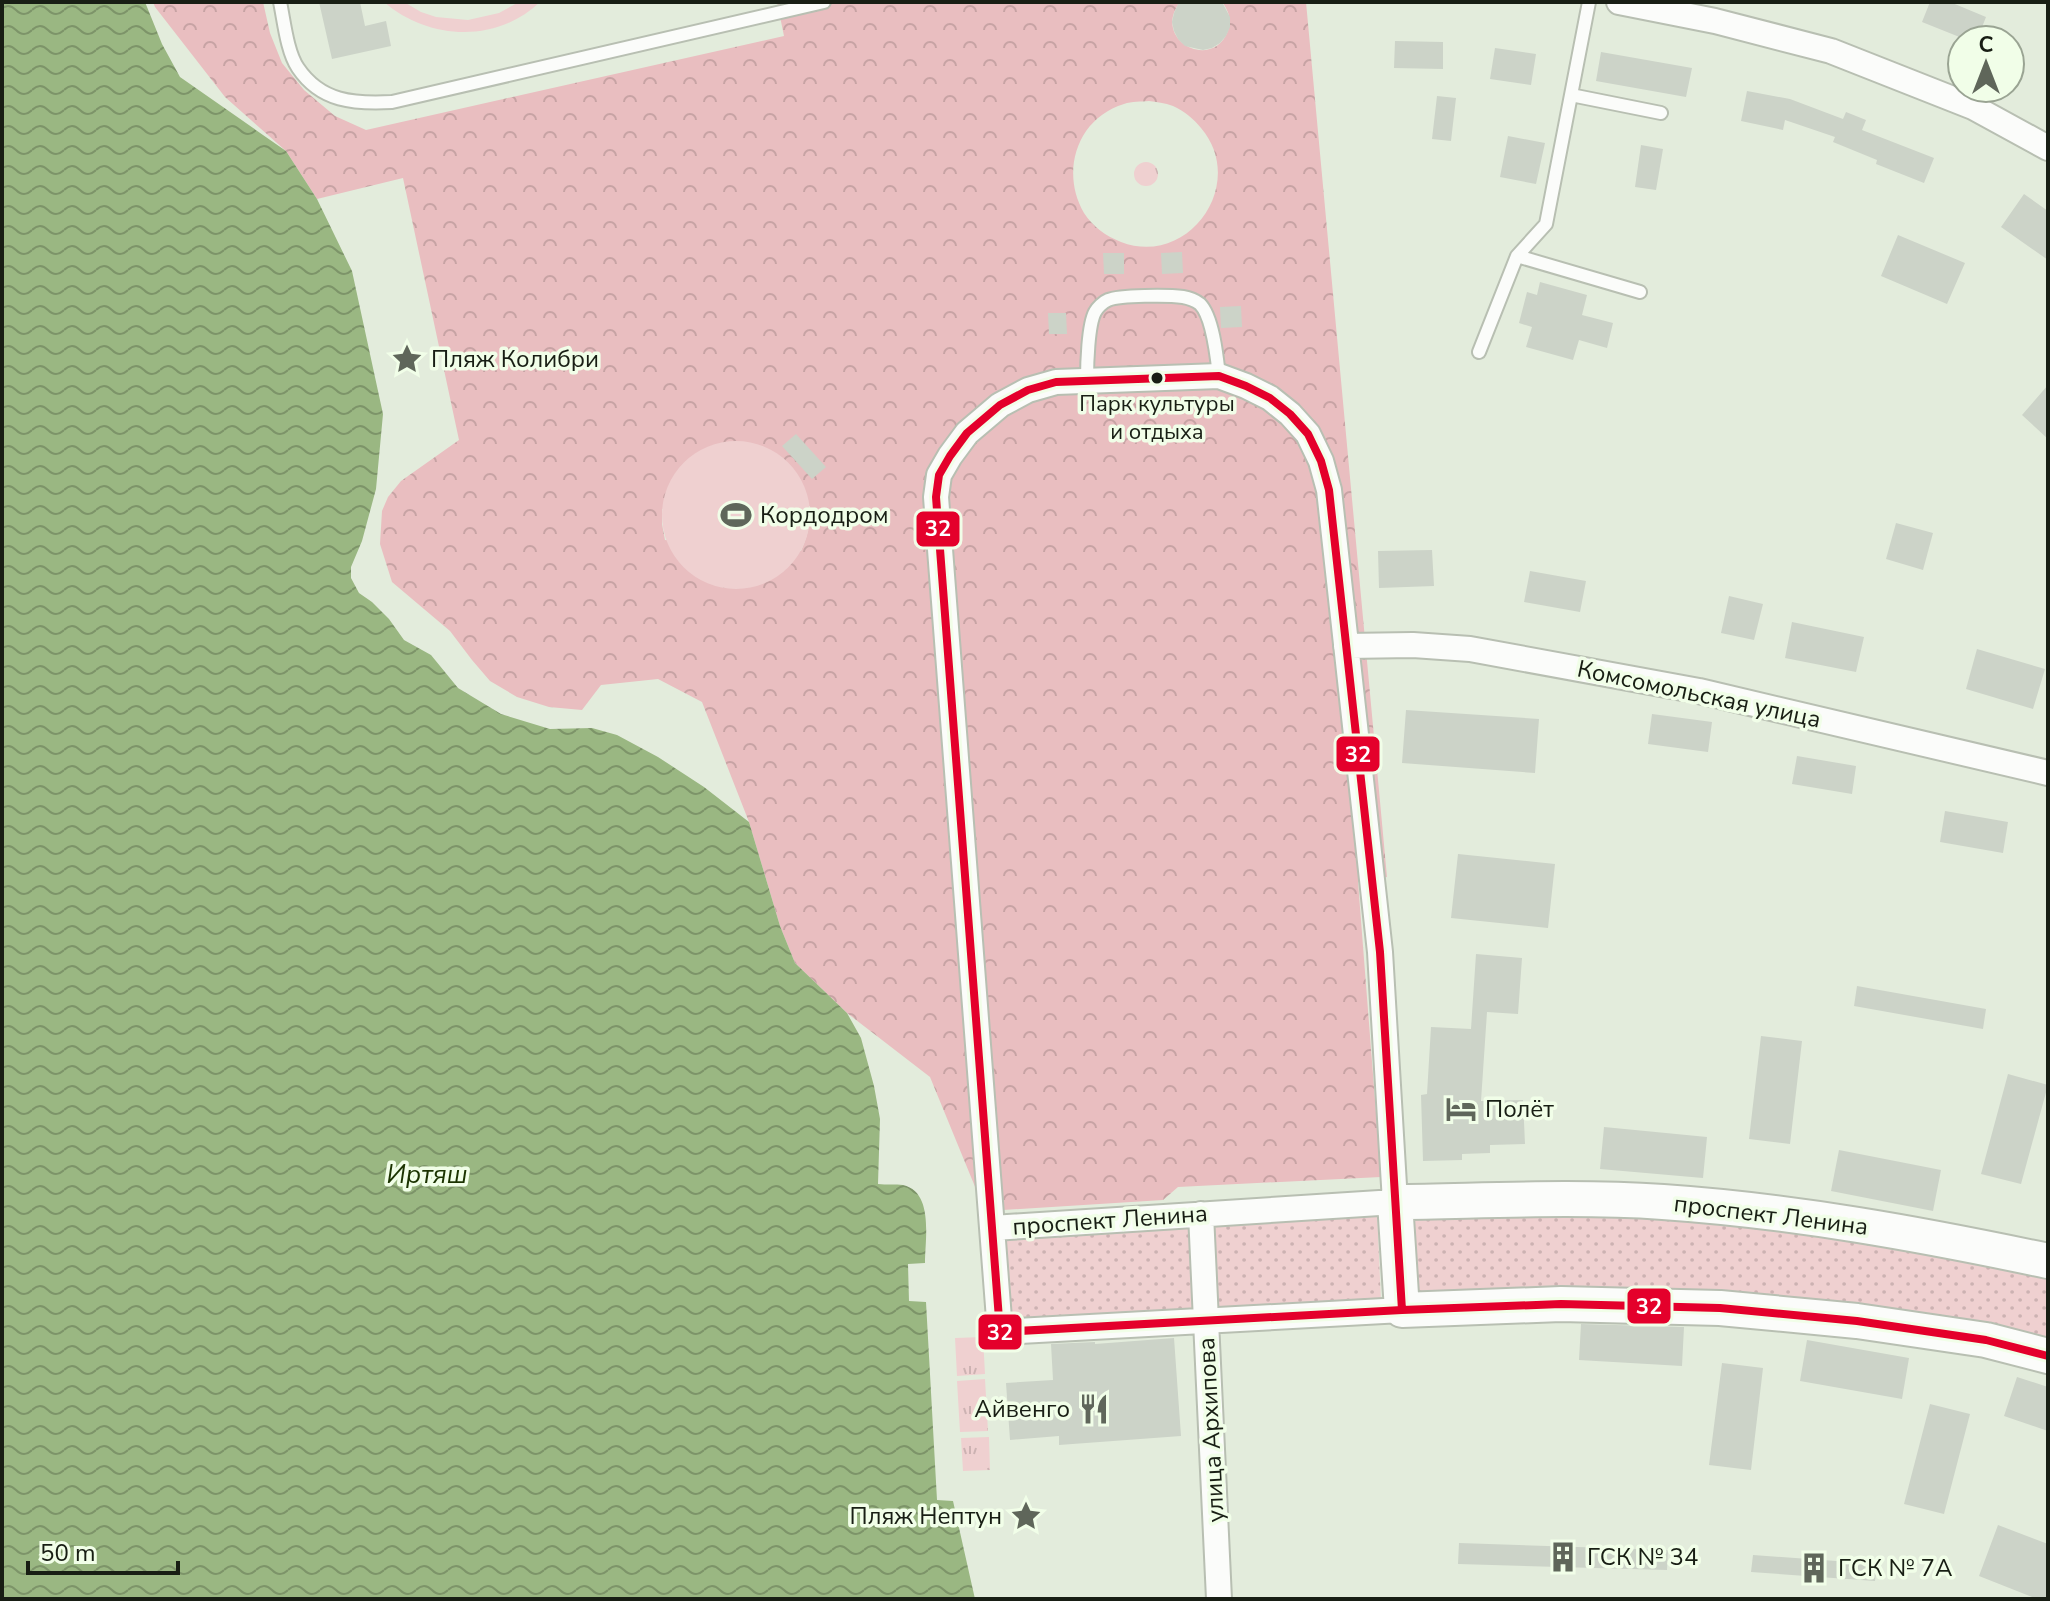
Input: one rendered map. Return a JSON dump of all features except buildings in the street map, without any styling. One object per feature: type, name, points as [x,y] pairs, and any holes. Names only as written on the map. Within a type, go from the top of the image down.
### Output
[{"type":"street","points":[[1619,2],[1715,21],[1831,51],[1973,107],[2048,148]]},
{"type":"street","points":[[993,1228],[936,497],[939,475],[967,433],[1000,405],[1028,390],[1056,382],[1219,376],[1270,398],[1290,414],[1308,434],[1321,461],[1329,490],[1380,952],[1402,1310]]},
{"type":"street","name":"Комсомольская улица","points":[[1346,646],[1413,645],[1470,649],[1699,691],[2048,773]]},
{"type":"street","name":"проспект Ленина","points":[[2048,1261],[1931,1236],[1757,1211],[1677,1203],[1564,1199],[1395,1202],[993,1228],[1000,1332],[1561,1304],[1720,1308],[1872,1323],[1986,1340],[2048,1356]]},
{"type":"street","name":"улица Архипова","points":[[1201,1214],[1219,1599]]},
{"type":"lane","points":[[280,2],[297,67],[316,87],[338,100],[364,104],[392,102],[824,2]]},
{"type":"lane","points":[[1479,352],[1517,256],[1546,224],[1589,2]]},
{"type":"lane","points":[[1571,95],[1661,113]]},
{"type":"lane","points":[[1517,256],[1640,292]]},
{"type":"lane","points":[[1087,380],[1093,314],[1111,299],[1149,297],[1186,297],[1198,303],[1206,313],[1219,376]]},
{"type":"green space","name":"Парк культуры и отдыха","points":[[153,2],[263,2],[270,33],[282,63],[304,90],[335,116],[366,130],[784,36],[777,2],[1180,2],[1173,16],[1173,28],[1178,39],[1198,50],[1210,49],[1220,43],[1228,31],[1229,16],[1222,2],[1306,2],[1387,877],[1358,882],[1381,1177],[1178,1187],[1163,1200],[1003,1210],[978,1194],[930,1077],[847,1013],[795,963],[780,926],[749,822],[702,702],[658,679],[601,685],[582,710],[549,707],[517,697],[490,681],[450,631],[392,582],[380,544],[382,511],[388,497],[401,481],[459,440],[403,178],[317,199],[286,151],[225,97]],"holes":[[[1149,101],[1173,106],[1195,121],[1214,150],[1218,173],[1214,195],[1204,215],[1189,232],[1169,243],[1146,247],[1115,240],[1091,223],[1077,197],[1074,164],[1077,148],[1095,121],[1124,104]],[[810,506],[806,539],[801,551],[665,540],[662,524],[662,509]]]},
{"type":"green space","points":[[384,2],[404,2],[436,17],[468,20],[499,13],[519,2],[540,2],[503,25],[462,32],[421,24]]},
{"type":"green space","points":[[1146,162],[1154,166],[1158,174],[1154,182],[1146,186],[1138,182],[1134,174],[1138,166]]},
{"type":"green space","name":"Кордодром","points":[[736,441],[764,446],[789,462],[805,487],[810,515],[805,543],[789,568],[764,584],[736,589],[708,584],[683,568],[667,543],[662,515],[667,487],[683,462],[708,446]]},
{"type":"green space","points":[[1660,1209],[2048,1271],[2048,1348],[1410,1299],[1405,1211]]},
{"type":"green space","points":[[1377,1211],[1381,1302],[1212,1310],[1207,1222]]},
{"type":"green space","points":[[1194,1222],[1198,1312],[1005,1323],[998,1235]]},
{"type":"green space","points":[[983,1337],[985,1374],[957,1376],[955,1338]]},
{"type":"green space","points":[[985,1379],[988,1431],[960,1432],[957,1381]]},
{"type":"green space","points":[[989,1437],[990,1470],[963,1471],[961,1438]]},
{"type":"water","name":"Иртяш","points":[[2,2],[145,2],[180,77],[286,151],[317,199],[352,271],[383,414],[376,489],[362,541],[351,567],[351,578],[359,593],[389,619],[404,640],[431,655],[458,688],[501,714],[550,729],[592,728],[617,735],[704,787],[749,822],[780,926],[795,963],[847,1013],[861,1038],[880,1119],[878,1184],[903,1185],[913,1189],[924,1206],[925,1263],[908,1264],[909,1301],[926,1302],[937,1500],[953,1501],[975,1599],[2,1599]]},
{"type":"transit line","name":"32","points":[[1402,1310],[1000,1332],[936,497],[939,475],[967,433],[1000,405],[1028,390],[1056,382],[1219,376],[1270,398],[1290,414],[1308,434],[1321,461],[1329,490],[1380,952],[1402,1310],[1561,1304],[1720,1308],[1857,1321],[1986,1340],[2048,1356]]},
{"type":"place","name":"Пляж Колибри","points":[[407,359]]},
{"type":"place","name":"Парк культуры и отдыха","points":[[1157,378]]},
{"type":"place","name":"Кордодром","points":[[736,515]]},
{"type":"place","name":"Полёт","points":[[1461,1109]]},
{"type":"place","name":"Айвенго","points":[[1094,1409]]},
{"type":"place","name":"Пляж Нептун","points":[[1026,1516]]},
{"type":"place","name":"ГСК № 34","points":[[1563,1557]]},
{"type":"place","name":"ГСК № 7А","points":[[1814,1568]]}]
